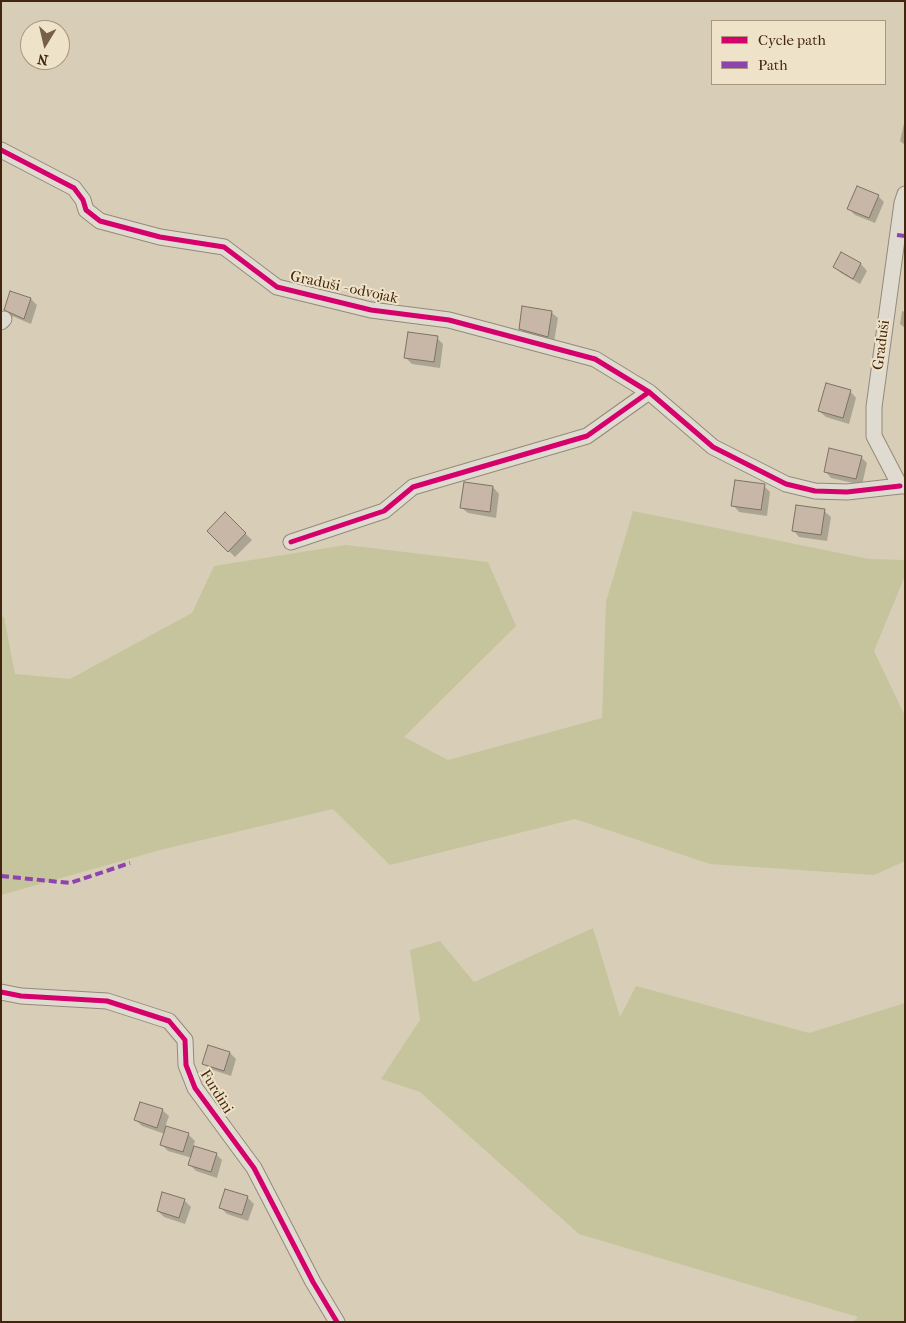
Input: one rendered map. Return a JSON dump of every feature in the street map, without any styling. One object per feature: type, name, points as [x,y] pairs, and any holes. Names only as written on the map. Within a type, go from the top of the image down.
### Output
[{"type":"street","name":"Graduši - odvojak","points":[[1,150],[74,188],[83,200],[86,210],[100,221],[160,237],[224,247],[276,287],[371,310],[448,320],[595,359],[649,392],[713,447],[786,484],[815,491],[846,492],[902,486]]},
{"type":"street","name":"Graduši","points":[[902,486],[874,436],[874,407],[902,203],[905,194]]},
{"type":"street","points":[[291,542],[384,511],[413,486],[587,436],[649,392]]},
{"type":"street","name":"Furdini","points":[[1,992],[21,996],[107,1001],[168,1022],[185,1040],[186,1065],[195,1088],[254,1168],[312,1282],[337,1322]]},
{"type":"green space","points":[[633,511],[869,559],[905,560],[905,576],[874,651],[905,716],[905,861],[874,875],[710,864],[575,819],[390,865],[333,809],[164,849],[1,895],[1,616],[4,617],[15,674],[70,679],[192,613],[214,566],[346,545],[488,562],[516,626],[404,737],[448,760],[602,718],[606,602]]},
{"type":"green space","points":[[593,928],[620,1017],[636,986],[809,1033],[905,1003],[905,1322],[853,1322],[858,1317],[579,1234],[420,1092],[381,1079],[420,1020],[410,950],[440,941],[474,982]]},
{"type":"building","points":[[857,186],[879,195],[869,218],[847,209]]},
{"type":"building","points":[[841,252],[861,263],[853,279],[833,267]]},
{"type":"building","points":[[10,291],[31,298],[24,319],[4,310]]},
{"type":"building","points":[[522,306],[552,311],[548,337],[519,329]]},
{"type":"building","points":[[408,332],[438,336],[434,362],[404,358]]},
{"type":"building","points":[[826,383],[851,390],[843,418],[818,411]]},
{"type":"building","points":[[829,448],[862,456],[856,479],[824,472]]},
{"type":"building","points":[[735,480],[765,484],[761,510],[731,506]]},
{"type":"building","points":[[464,482],[493,486],[490,512],[460,508]]},
{"type":"building","points":[[796,505],[825,509],[821,535],[792,531]]},
{"type":"building","points":[[225,512],[246,533],[228,552],[207,531]]},
{"type":"building","points":[[208,1045],[230,1052],[224,1071],[202,1064]]},
{"type":"building","points":[[140,1102],[163,1109],[157,1128],[134,1120]]},
{"type":"building","points":[[166,1126],[189,1133],[183,1152],[160,1145]]},
{"type":"building","points":[[194,1146],[217,1153],[211,1172],[188,1165]]},
{"type":"building","points":[[225,1189],[248,1196],[242,1215],[219,1208]]},
{"type":"building","points":[[162,1192],[185,1199],[179,1218],[157,1211]]},
{"type":"marked path","points":[[897,235],[905,236]]},
{"type":"marked path","points":[[1,876],[70,883],[130,863]]},
{"type":"cycle path","points":[[1,150],[74,188],[83,200],[86,210],[100,221],[160,237],[224,247],[277,287],[371,310],[449,320],[595,359],[649,392],[713,447],[786,484],[815,491],[847,492],[900,486]]},
{"type":"cycle path","points":[[291,542],[384,511],[413,487],[587,436],[649,392]]},
{"type":"cycle path","points":[[1,992],[21,996],[107,1001],[169,1021],[185,1040],[186,1065],[195,1088],[254,1168],[313,1282],[337,1322]]}]
